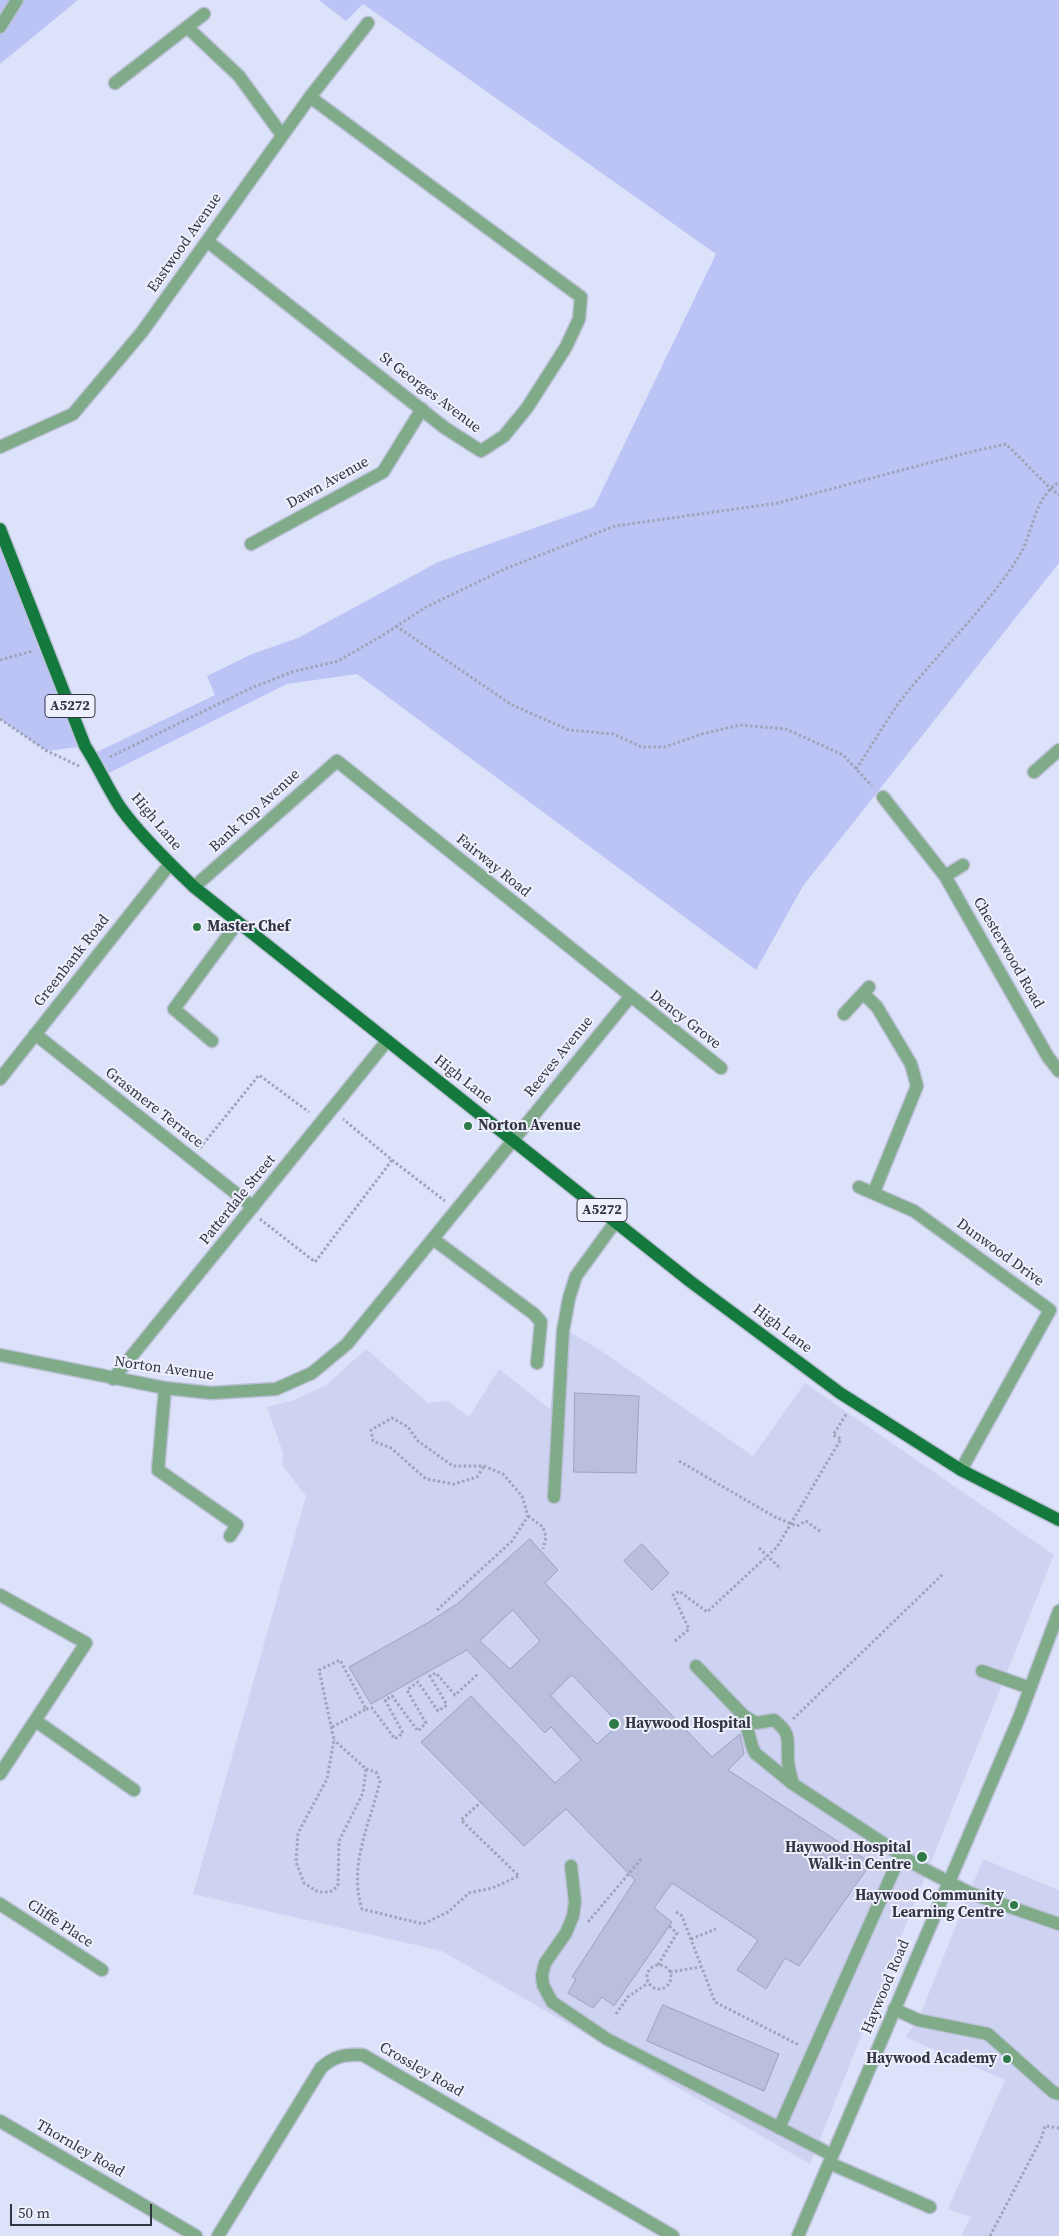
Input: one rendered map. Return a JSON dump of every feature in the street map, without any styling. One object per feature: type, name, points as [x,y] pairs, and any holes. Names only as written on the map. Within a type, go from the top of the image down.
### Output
[{"type":"main road","name":"High Lane","points":[[0,529],[85,746],[96,764],[101,777],[122,809],[170,864],[194,887],[691,1282],[854,1402],[960,1470],[1059,1520]]},
{"type":"street","points":[[0,27],[18,0]]},
{"type":"street","points":[[115,83],[204,14]]},
{"type":"street","name":"Eastwood Avenue","points":[[0,447],[73,414],[142,332],[282,135],[368,23]]},
{"type":"street","points":[[187,27],[238,76],[282,135]]},
{"type":"street","name":"St Georges Avenue","points":[[207,241],[445,428],[481,451],[504,436],[527,408],[566,347],[579,319],[581,297],[310,97]]},
{"type":"street","name":"Dawn Avenue","points":[[251,544],[383,472],[422,410]]},
{"type":"street","points":[[1034,772],[1059,750]]},
{"type":"street","name":"Bank Top Avenue","points":[[194,887],[336,760]]},
{"type":"street","name":"Fairway Road","points":[[336,760],[630,997]]},
{"type":"street","name":"Chesterwood Road","points":[[883,797],[945,876],[1048,1057],[1059,1070]]},
{"type":"street","name":"Greenbank Road","points":[[0,1079],[170,864]]},
{"type":"street","points":[[945,876],[963,865]]},
{"type":"street","points":[[212,1041],[174,1009],[238,922]]},
{"type":"street","points":[[844,1014],[866,991],[911,1064],[917,1086],[874,1192]]},
{"type":"street","name":"Dency Grove","points":[[630,997],[720,1068]]},
{"type":"street","name":"Reeves Avenue","points":[[513,1139],[630,997]]},
{"type":"street","name":"Grasmere Terrace","points":[[35,1034],[192,1159],[251,1209]]},
{"type":"street","name":"Patterdale Street","points":[[113,1379],[387,1041]]},
{"type":"street","name":"Norton Avenue","points":[[0,1355],[165,1388],[211,1393],[276,1389],[312,1373],[347,1344],[513,1139]]},
{"type":"street","name":"Dunwood Drive","points":[[859,1186],[914,1211],[1055,1312],[960,1470]]},
{"type":"street","points":[[554,1497],[564,1331],[568,1298],[576,1276],[616,1221]]},
{"type":"street","points":[[433,1239],[534,1314],[541,1322],[537,1363]]},
{"type":"street","points":[[165,1388],[158,1470],[237,1525],[230,1536]]},
{"type":"street","points":[[0,1595],[86,1643],[0,1774]]},
{"type":"street","name":"Haywood Road","points":[[798,2236],[1019,1718],[1059,1611]]},
{"type":"street","points":[[696,1666],[744,1716],[756,1723],[774,1720],[788,1734],[788,1760],[793,1784]]},
{"type":"street","points":[[982,1671],[1030,1688]]},
{"type":"street","points":[[744,1716],[755,1753],[793,1784],[948,1882],[992,1902],[1059,1924]]},
{"type":"street","points":[[36,1721],[134,1790]]},
{"type":"street","points":[[779,2128],[901,1854]]},
{"type":"street","points":[[571,1866],[575,1902],[573,1916],[566,1933],[545,1963],[542,1974],[543,1985],[552,2002],[608,2039],[779,2128],[831,2159],[930,2208]]},
{"type":"street","name":"Cliffe Place","points":[[0,1904],[102,1970]]},
{"type":"street","points":[[894,2009],[918,2020],[988,2034],[1053,2092],[1059,2094]]},
{"type":"street","name":"Crossley Road","points":[[218,2236],[321,2068],[331,2059],[346,2054],[363,2055],[673,2236]]},
{"type":"street","name":"Thornley Road","points":[[0,2121],[196,2236]]},
{"type":"path","points":[[96,764],[251,688],[292,672],[338,661],[426,608],[507,568],[615,526],[778,503],[1006,444],[1059,495]]},
{"type":"path","points":[[856,769],[908,692],[982,604],[1019,556],[1040,502],[1050,488],[1059,482]]},
{"type":"path","points":[[396,626],[512,705],[569,730],[613,734],[642,747],[665,747],[702,734],[740,725],[786,729],[843,755],[883,797]]},
{"type":"path","points":[[0,660],[47,648]]},
{"type":"path","points":[[0,719],[47,751],[101,777]]},
{"type":"path","points":[[192,1159],[258,1075],[322,1122]]},
{"type":"path","points":[[332,1109],[392,1160],[456,1209]]},
{"type":"path","points":[[251,1209],[315,1262],[392,1160]]},
{"type":"path","points":[[675,1642],[689,1629],[673,1595],[679,1592],[707,1612],[777,1547],[841,1438],[833,1435],[854,1402]]},
{"type":"path","points":[[484,1466],[477,1477],[454,1484],[426,1479],[391,1448],[373,1441],[371,1430],[392,1418],[408,1427],[418,1441],[453,1466],[484,1466],[503,1474],[522,1496],[528,1516],[543,1527],[546,1537],[542,1549]]},
{"type":"path","points":[[679,1461],[775,1517],[797,1526],[806,1521],[821,1532]]},
{"type":"path","points":[[437,1610],[512,1540],[528,1516]]},
{"type":"path","points":[[759,1548],[781,1569]]},
{"type":"path","points":[[783,1728],[943,1574]]},
{"type":"path","points":[[366,1709],[340,1660],[319,1670],[334,1740],[327,1779],[298,1833],[296,1862],[304,1883],[318,1892],[330,1892],[338,1886],[339,1841],[363,1793],[366,1769]]},
{"type":"path","points":[[332,1727],[366,1709],[372,1708],[395,1739],[403,1733],[385,1700],[392,1696],[418,1731],[426,1723],[406,1690],[418,1682],[438,1711],[447,1705],[430,1676],[436,1673],[455,1695],[478,1674]]},
{"type":"path","points":[[334,1740],[366,1769],[376,1772],[380,1781],[360,1850],[358,1895],[362,1909],[423,1924],[448,1912],[469,1893],[492,1888],[519,1876],[461,1820],[481,1802]]},
{"type":"path","points":[[586,1925],[642,1858]]},
{"type":"path","points":[[676,1912],[682,1916],[715,2002],[813,2052]]},
{"type":"path","points":[[648,1983],[648,1972],[657,1966],[678,1933],[669,1926]]},
{"type":"path","points":[[690,1939],[716,1929]]},
{"type":"path","points":[[648,1983],[658,1989],[666,1987],[670,1980],[670,1972],[665,1967],[657,1966]]},
{"type":"path","points":[[670,1972],[701,1967]]},
{"type":"path","points":[[616,2014],[628,1997],[648,1983]]},
{"type":"path","points":[[990,2236],[1041,2139],[1045,2126],[1059,2128]]},
{"type":"shaded area","points":[[0,0],[78,0],[0,64]]},
{"type":"shaded area","points":[[319,0],[1059,0],[1059,563],[803,886],[756,970],[357,674],[287,684],[101,777],[91,755],[215,695],[207,676],[252,654],[298,638],[438,562],[594,507],[716,254],[363,4],[346,21]]},
{"type":"shaded area","points":[[0,529],[85,746],[47,751],[0,719]]},
{"type":"shaded area","name":"Haywood Hospital","points":[[559,1331],[570,1332],[600,1350],[753,1456],[805,1383],[1054,1555],[810,2164],[442,1951],[193,1894],[306,1496],[282,1465],[283,1453],[267,1407],[294,1400],[326,1385],[366,1349],[428,1403],[448,1401],[469,1417],[499,1369],[550,1409]]},
{"type":"shaded area","name":"Haywood Academy","points":[[983,1859],[1059,1890],[1059,2236],[961,2236],[971,2217],[948,2209],[1005,2080],[905,2037],[918,2020]]},
{"type":"building","points":[[575,1393],[639,1396],[636,1473],[574,1472]]},
{"type":"building","points":[[530,1539],[558,1570],[545,1583],[712,1757],[740,1734],[744,1754],[728,1770],[871,1863],[799,1966],[785,1958],[766,1989],[737,1970],[758,1940],[672,1883],[654,1908],[672,1922],[614,2006],[602,1997],[593,2008],[568,1993],[576,1979],[572,1977],[635,1880],[566,1809],[524,1846],[421,1742],[471,1696],[555,1783],[581,1760],[551,1727],[545,1733],[467,1650],[371,1704],[349,1667],[457,1604]],"holes":[[[513,1610],[540,1641],[510,1669],[480,1641]],[[572,1675],[619,1724],[597,1744],[551,1696]]]},
{"type":"building","points":[[642,1544],[669,1573],[652,1590],[624,1561]]},
{"type":"building","points":[[663,2005],[779,2054],[764,2091],[647,2041]]},
{"type":"place","name":"Master Chef","points":[[197,927]]},
{"type":"place","name":"Norton Avenue","points":[[468,1126]]},
{"type":"place","name":"Haywood Hospital","points":[[614,1724]]},
{"type":"place","name":"Haywood Hospital Walk-in Centre","points":[[922,1857]]},
{"type":"place","name":"Haywood Community Learning Centre","points":[[1014,1905]]},
{"type":"place","name":"Haywood Academy","points":[[1007,2059]]}]
